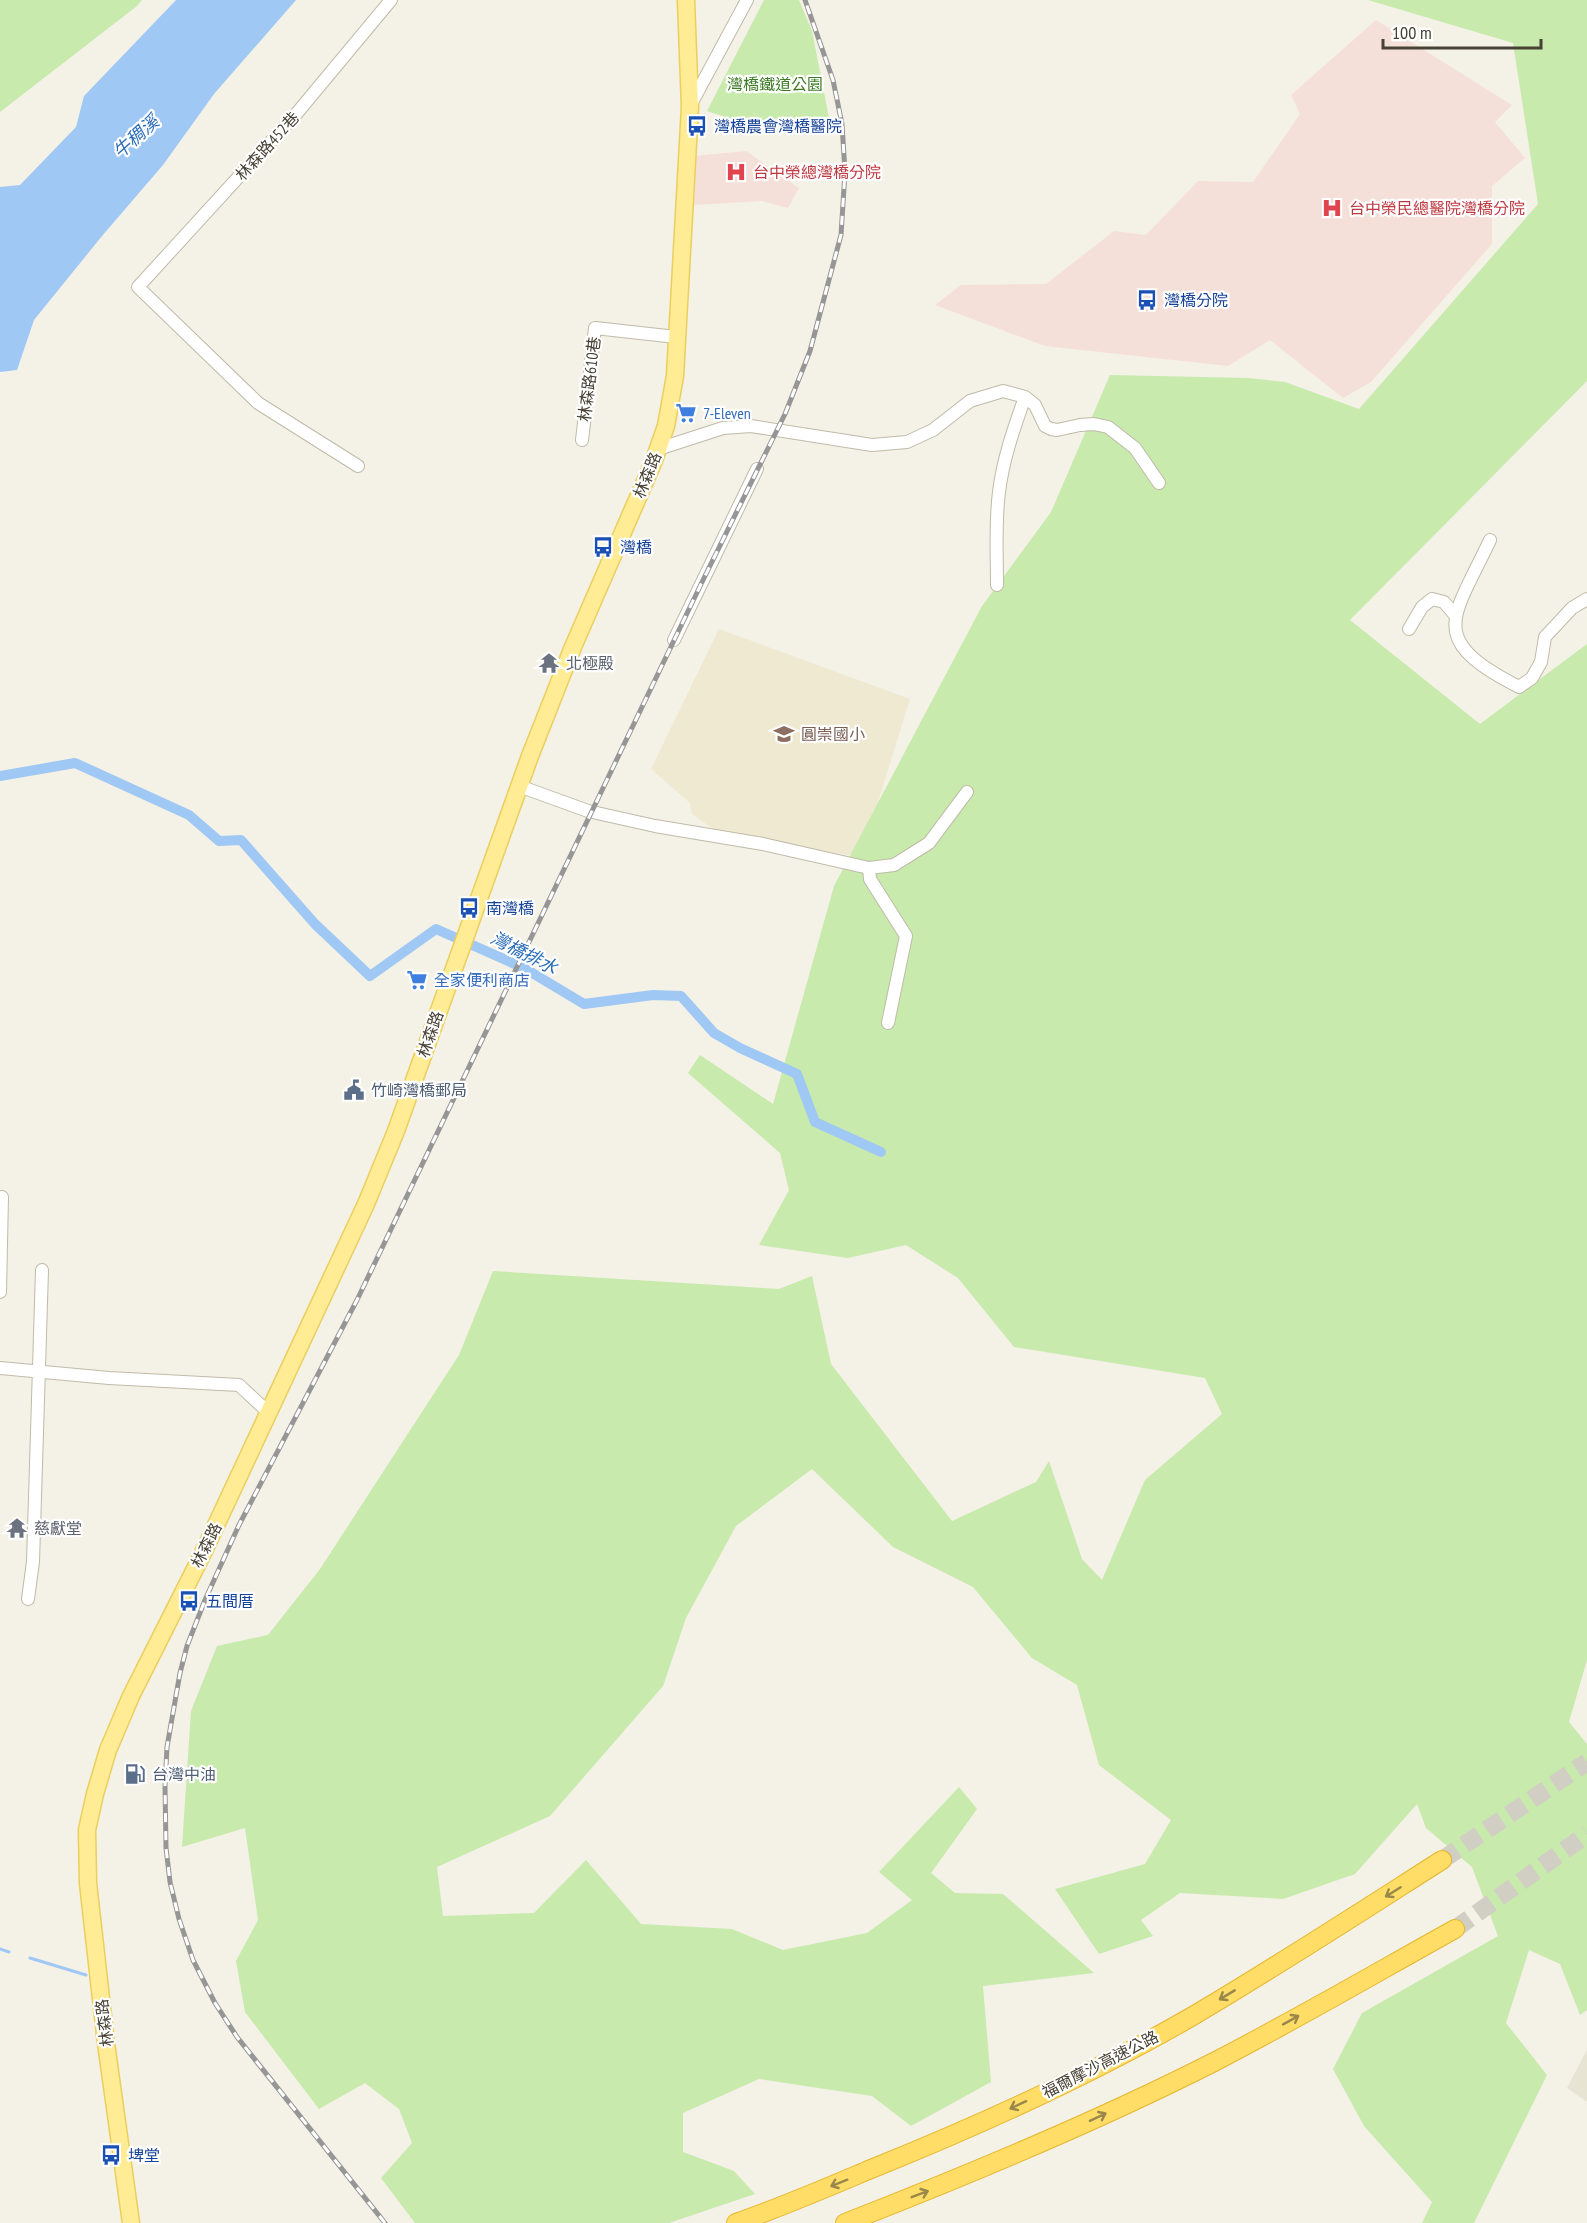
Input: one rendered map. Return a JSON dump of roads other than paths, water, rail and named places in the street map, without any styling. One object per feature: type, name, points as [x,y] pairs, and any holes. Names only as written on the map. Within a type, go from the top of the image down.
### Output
[{"type":"highway","name":"福爾摩沙高速公路","points":[[736,2223],[922,2148],[1023,2103],[1112,2059],[1190,2018],[1442,1860]]},
{"type":"highway","points":[[846,2223],[1045,2142],[1167,2084],[1226,2055],[1455,1929]]},
{"type":"main road","name":"林森路","points":[[131,2223],[106,2043],[88,1883],[87,1830],[108,1750],[127,1705],[203,1553],[366,1204],[396,1131],[519,786],[573,647],[666,426],[675,376],[690,107],[686,0]]},
{"type":"street","name":"林森路452巷","points":[[358,466],[258,403],[138,287],[297,113],[391,0]]},
{"type":"street","points":[[690,107],[747,0]]},
{"type":"street","name":"林森路610巷","points":[[582,440],[595,328],[676,337]]},
{"type":"street","points":[[658,449],[723,428],[751,426],[872,445],[907,442],[933,430],[970,401],[1003,391],[1025,398],[1035,405],[1045,426],[1052,429],[1058,430],[1080,424],[1108,427],[1135,448],[1159,483]]},
{"type":"street","points":[[997,585],[999,490],[1009,442],[1025,398]]},
{"type":"street","points":[[674,640],[757,468]]},
{"type":"street","points":[[1490,540],[1455,615],[1457,642],[1469,656],[1500,677],[1519,687],[1532,678],[1541,663],[1545,637],[1572,608],[1587,599]]},
{"type":"street","points":[[1409,629],[1422,607],[1432,599],[1444,602],[1455,615]]},
{"type":"street","points":[[519,786],[588,811],[655,826],[763,844],[869,868],[894,865],[929,843],[967,792]]},
{"type":"street","points":[[869,868],[870,879],[906,936],[888,1023]]},
{"type":"street","points":[[0,1292],[2,1197]]},
{"type":"street","points":[[28,1599],[33,1562],[37,1371],[42,1270]]},
{"type":"street","points":[[0,1368],[110,1378],[239,1385],[268,1412]]},
{"type":"water","name":"牛稠溪","points":[[176,0],[296,0],[214,94],[163,165],[34,320],[17,370],[0,372],[0,187],[20,185],[76,127],[84,96]]},
{"type":"waterway","name":"灣橋排水","points":[[0,776],[75,763],[189,815],[219,841],[241,840],[315,924],[370,976],[436,929],[524,968],[584,1004],[653,995],[681,996],[714,1033],[740,1048],[797,1074],[815,1122],[881,1152]]},
{"type":"waterway","points":[[0,1949],[9,1952]]},
{"type":"waterway","points":[[30,1958],[86,1975]]},
{"type":"tunnel","points":[[1442,1860],[1587,1762]]},
{"type":"tunnel","points":[[1455,1929],[1587,1834]]},
{"type":"railway","points":[[385,2223],[237,2037],[215,2003],[193,1960],[179,1919],[170,1882],[166,1848],[167,1747],[180,1673],[187,1646],[205,1600],[239,1525],[357,1300],[785,414],[810,351],[841,235],[845,172],[842,124],[833,80],[805,0]]},
{"type":"place","name":"灣橋農會灣橋醫院","points":[[697,126]]},
{"type":"place","name":"台中榮總灣橋分院","points":[[736,172]]},
{"type":"place","name":"台中榮民總醫院灣橋分院","points":[[1332,208]]},
{"type":"place","name":"灣橋分院","points":[[1147,300]]},
{"type":"place","name":"7-Eleven","points":[[686,413]]},
{"type":"place","name":"灣橋","points":[[603,547]]},
{"type":"place","name":"北極殿","points":[[549,663]]},
{"type":"place","name":"圓崇國小","points":[[784,734]]},
{"type":"place","name":"南灣橋","points":[[469,908]]},
{"type":"place","name":"全家便利商店","points":[[417,980]]},
{"type":"place","name":"竹崎灣橋郵局","points":[[354,1090]]},
{"type":"place","name":"慈獻堂","points":[[17,1528]]},
{"type":"place","name":"五間厝","points":[[189,1601]]},
{"type":"place","name":"台灣中油","points":[[135,1774]]},
{"type":"place","name":"埤堂","points":[[111,2155]]},
{"type":"park label","name":"灣橋鐵道公園","points":[[775,84]]}]
